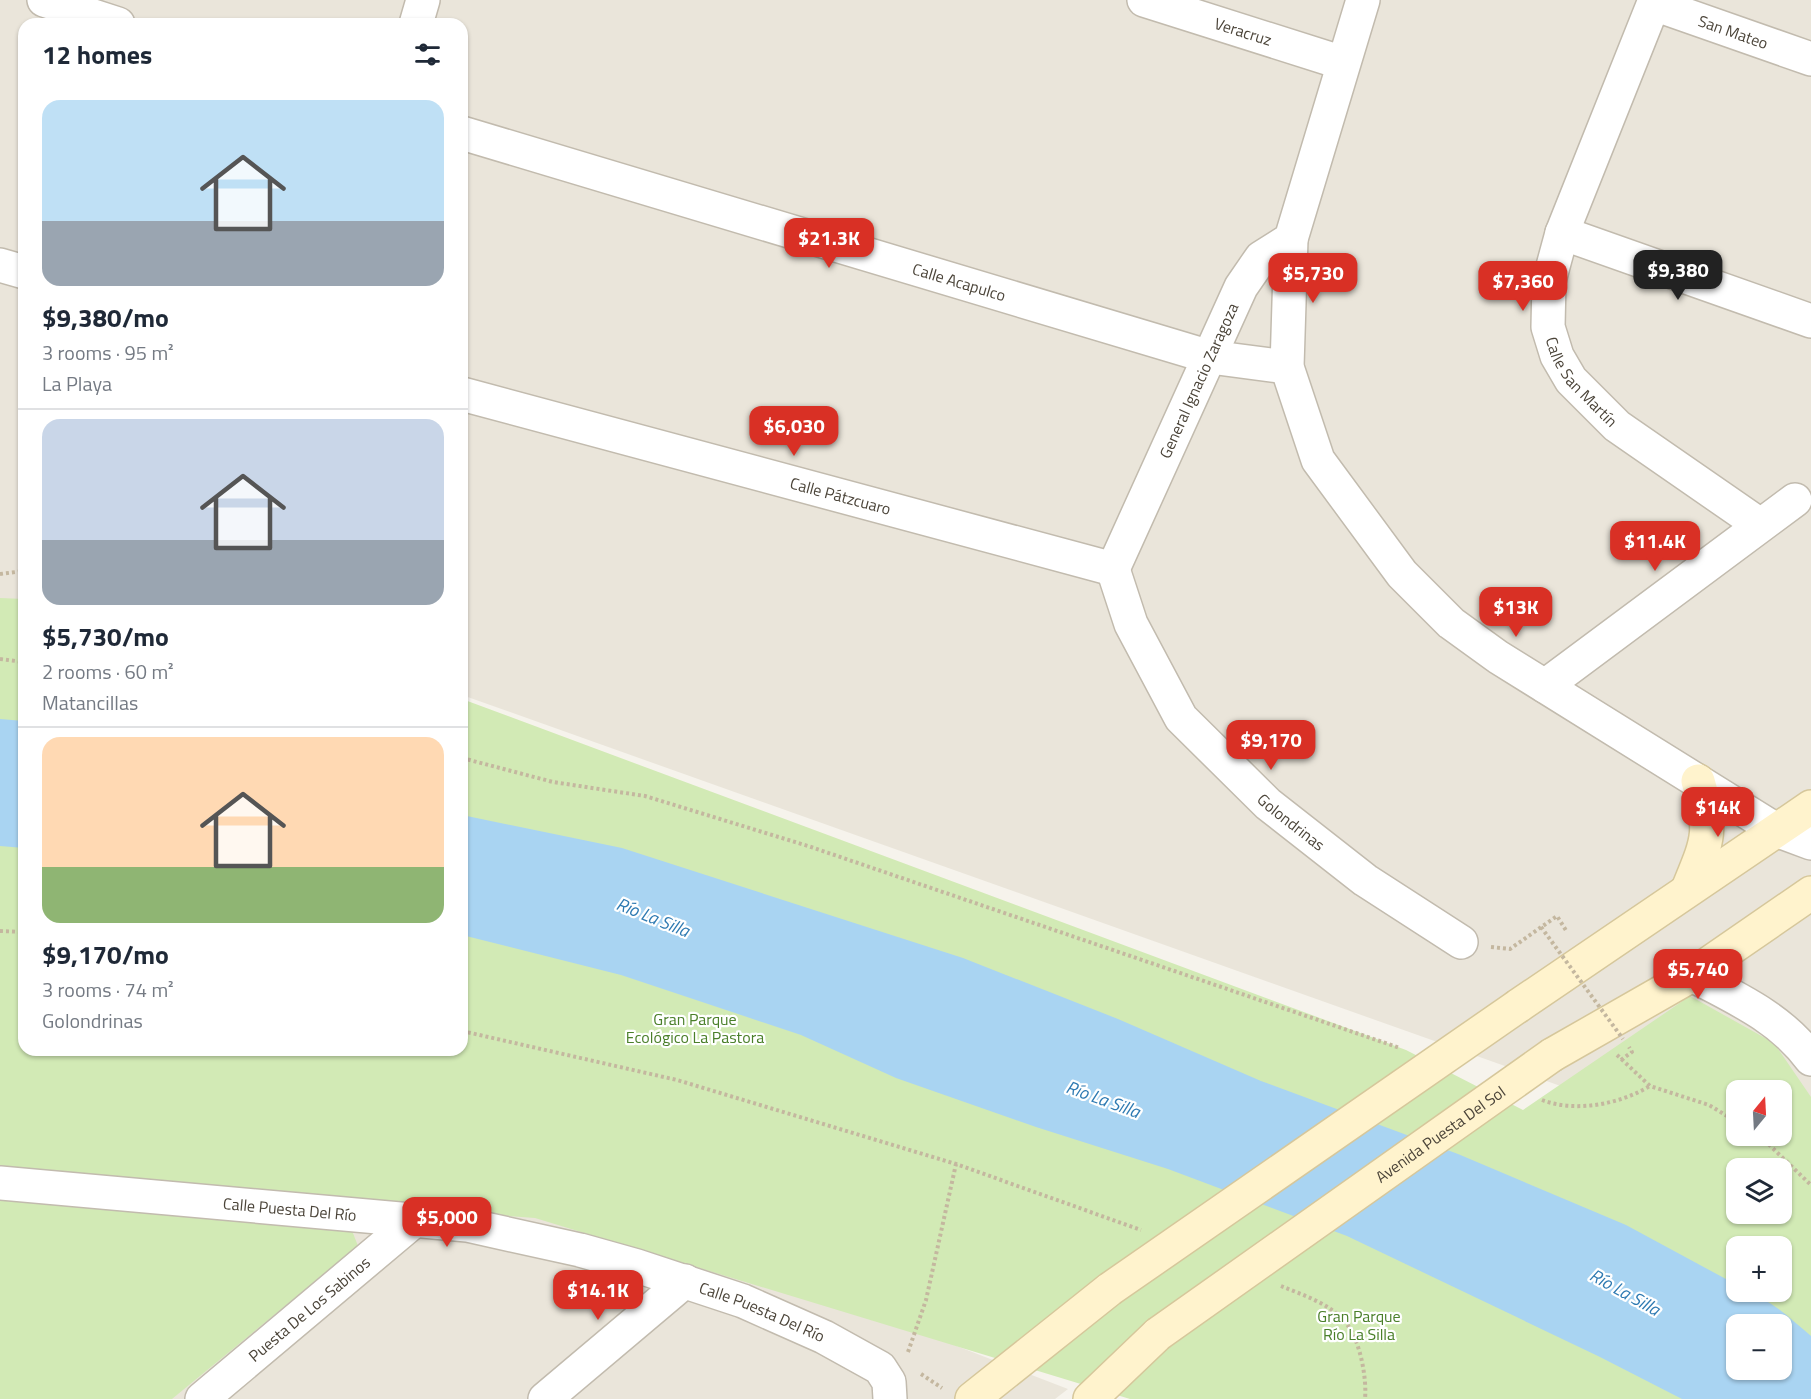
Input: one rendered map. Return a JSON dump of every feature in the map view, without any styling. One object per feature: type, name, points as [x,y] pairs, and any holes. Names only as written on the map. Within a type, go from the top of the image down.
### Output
[{"type":"main road","points":[[1688,889],[1706,844],[1708,816],[1698,781]]},
{"type":"main road","points":[[961,1396],[1110,1289],[1518,1006],[1811,807]]},
{"type":"main road","name":"Avenida Puesta Del Sol","points":[[1090,1399],[1158,1334],[1552,1055],[1610,1035],[1811,893]]},
{"type":"street","points":[[44,0],[100,18]]},
{"type":"street","points":[[418,18],[423,0]]},
{"type":"street","name":"Veracruz","points":[[1144,0],[1343,63]]},
{"type":"street","points":[[1363,0],[1291,239],[1287,367],[1318,460],[1402,574],[1451,623],[1498,657],[1776,830],[1811,843]]},
{"type":"street","name":"San Mateo","points":[[1655,2],[1811,59]]},
{"type":"street","name":"Calle San Martín","points":[[1655,2],[1562,233],[1549,281],[1548,327],[1557,356],[1571,381],[1617,426],[1760,525]]},
{"type":"street","name":"Calle Acapulco","points":[[468,135],[1210,357],[1287,367]]},
{"type":"street","points":[[1562,233],[1811,321]]},
{"type":"street","name":"General Ignacio Zaragoza","points":[[1113,569],[1250,272],[1276,246],[1291,239]]},
{"type":"street","points":[[0,265],[18,270]]},
{"type":"street","name":"Calle Pátzcuaro","points":[[468,395],[1113,569]]},
{"type":"street","points":[[1545,686],[1796,500]]},
{"type":"street","name":"Golondrinas","points":[[1113,569],[1131,624],[1181,718],[1268,804],[1365,880],[1461,942]]},
{"type":"street","points":[[1692,975],[1765,1014],[1804,1049],[1811,1059]]},
{"type":"street","name":"Calle Puesta Del Río","points":[[0,1183],[416,1219],[467,1225],[580,1250],[743,1300],[870,1361],[880,1368],[889,1382],[890,1399]]},
{"type":"street","name":"Puesta De Los Sabinos","points":[[202,1399],[416,1219]]},
{"type":"street","points":[[545,1399],[685,1281]]},
{"type":"path","points":[[0,574],[18,572]]},
{"type":"path","points":[[0,659],[18,661]]},
{"type":"path","points":[[468,760],[553,783],[645,796],[797,842],[1406,1050]]},
{"type":"path","points":[[1510,949],[1557,916],[1569,930]]},
{"type":"path","points":[[1542,927],[1610,1035],[1621,1060],[1650,1086],[1709,1105],[1726,1115]]},
{"type":"path","points":[[0,932],[18,932]]},
{"type":"path","points":[[468,1032],[677,1080],[956,1164],[1150,1233]]},
{"type":"path","points":[[1539,1099],[1562,1107],[1628,1099],[1650,1086]]},
{"type":"path","points":[[1770,1146],[1811,1185]]},
{"type":"path","points":[[906,1358],[926,1300],[956,1164]]},
{"type":"path","points":[[1270,1281],[1313,1299],[1347,1323],[1367,1380],[1365,1399]]},
{"type":"path","points":[[918,1372],[961,1396]]},
{"type":"shaded area","points":[[0,0],[1811,0],[1811,1175],[1792,1168],[1792,1158],[1763,1158],[1729,1146],[1792,1146],[1792,1080],[1726,1080],[1726,1145],[468,697],[468,18],[18,18],[18,637],[0,639]]},
{"type":"shaded area","points":[[0,1031],[18,1045],[18,1056],[208,1056],[1068,1389],[1055,1399],[0,1399]]},
{"type":"green space","name":"Gran Parque Ecológico La Pastora","points":[[0,598],[18,599],[18,1056],[468,1056],[468,701],[1406,1050],[1523,1110],[1690,996],[1774,1043],[1811,1097],[1811,1399],[1130,1399],[535,1218],[0,1176]]},
{"type":"green space","points":[[0,1197],[351,1228],[358,1246],[172,1399],[0,1399]]},
{"type":"water","points":[[0,719],[18,720],[18,848],[0,846]]},
{"type":"water","name":"Río La Silla","points":[[468,816],[622,848],[963,958],[1118,1019],[1261,1081],[1458,1154],[1626,1225],[1726,1279],[1726,1302],[1768,1302],[1785,1314],[1726,1314],[1726,1380],[1792,1380],[1792,1320],[1811,1336],[1811,1399],[1682,1399],[1600,1357],[1347,1236],[1168,1169],[1036,1127],[896,1078],[801,1035],[621,975],[468,937]]},
{"type":"park label","name":"Gran Parque Río La Silla","points":[[1359,1325]]}]
